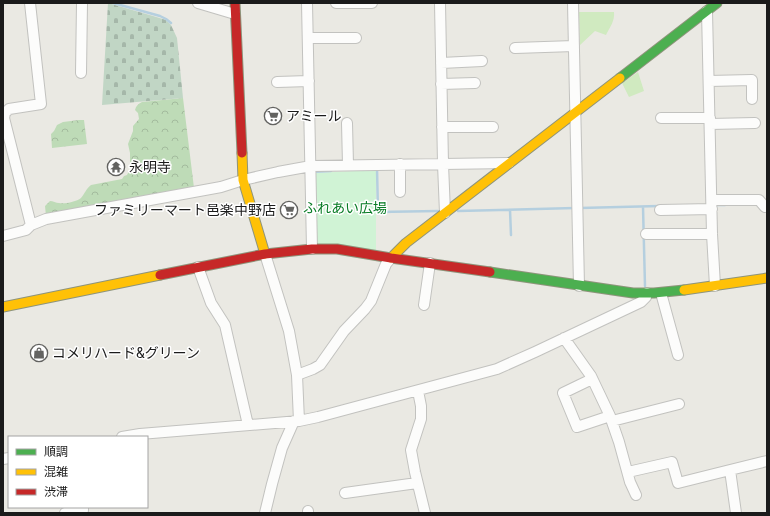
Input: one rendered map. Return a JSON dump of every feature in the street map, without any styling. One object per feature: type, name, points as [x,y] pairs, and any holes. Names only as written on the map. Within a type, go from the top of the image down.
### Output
[{"type":"street","points":[[30,3],[41,104],[9,109],[5,113],[4,118],[31,225]]},
{"type":"street","points":[[81,73],[82,3]]},
{"type":"street","points":[[198,3],[235,14]]},
{"type":"street","points":[[235,3],[243,180],[289,331],[297,375],[296,421],[282,448],[265,513]]},
{"type":"street","points":[[307,3],[312,249]]},
{"type":"street","points":[[336,3],[372,3]]},
{"type":"street","points":[[440,3],[445,213]]},
{"type":"street","points":[[573,3],[579,286]]},
{"type":"street","points":[[297,375],[320,365],[344,331],[365,310],[371,301],[386,264],[406,243],[708,8],[717,3]]},
{"type":"street","points":[[708,8],[712,234],[715,286]]},
{"type":"street","points":[[308,38],[356,38]]},
{"type":"street","points":[[515,48],[574,46]]},
{"type":"street","points":[[441,63],[482,61]]},
{"type":"street","points":[[709,81],[752,80],[752,98]]},
{"type":"street","points":[[277,82],[309,81]]},
{"type":"street","points":[[441,84],[475,83]]},
{"type":"street","points":[[661,118],[755,122]]},
{"type":"street","points":[[347,123],[348,165]]},
{"type":"street","points":[[442,127],[493,127]]},
{"type":"street","points":[[3,236],[26,230],[31,225],[46,219],[221,187],[243,180],[310,166],[509,163]]},
{"type":"street","points":[[400,164],[400,192]]},
{"type":"street","points":[[660,210],[759,200],[765,207]]},
{"type":"street","points":[[646,234],[712,234]]},
{"type":"street","points":[[3,307],[265,254],[312,249],[337,249],[579,286],[647,294],[767,278]]},
{"type":"street","points":[[424,305],[430,264]]},
{"type":"street","points":[[198,267],[211,303],[225,325],[248,425]]},
{"type":"street","points":[[661,293],[678,355]]},
{"type":"street","points":[[128,436],[296,421],[418,391],[497,369],[641,302],[647,294]]},
{"type":"street","points":[[564,338],[592,379],[611,418],[630,482],[636,495]]},
{"type":"street","points":[[592,379],[563,392],[577,427],[611,418],[679,404]]},
{"type":"street","points":[[418,391],[421,406],[421,419],[411,450],[425,513]]},
{"type":"street","points":[[628,472],[672,462],[678,483],[767,461]]},
{"type":"street","points":[[730,470],[736,513]]},
{"type":"street","points":[[345,493],[418,483]]},
{"type":"street","points":[[65,513],[83,510],[83,508]]},
{"type":"green space","points":[[108,3],[166,20],[171,25],[177,38],[183,98],[102,105]]},
{"type":"green space","points":[[579,12],[614,12],[613,21],[606,35],[595,31],[580,45]]},
{"type":"green space","points":[[638,72],[644,91],[629,97],[622,83]]},
{"type":"green space","points":[[183,98],[194,188],[46,216],[45,206],[50,201],[58,203],[73,202],[81,198],[91,185],[122,179],[127,175],[130,169],[130,153],[128,144],[133,131],[133,126],[139,119],[138,113],[135,110],[138,104],[142,102]]},
{"type":"green space","points":[[84,120],[87,144],[52,148],[51,134],[57,125],[63,122]]},
{"type":"green space","name":"ふれあい広場","points":[[376,170],[376,250],[315,244],[313,173]]},
{"type":"waterway","points":[[113,3],[160,16],[171,23]]},
{"type":"waterway","points":[[376,169],[377,168],[378,212],[438,211]]},
{"type":"waterway","points":[[312,172],[331,171]]},
{"type":"waterway","points":[[714,205],[725,205]]},
{"type":"waterway","points":[[580,208],[659,206]]},
{"type":"waterway","points":[[643,207],[645,286]]},
{"type":"waterway","points":[[458,211],[575,208]]},
{"type":"waterway","points":[[510,210],[511,235]]},
{"type":"traffic: fast","points":[[620,78],[717,3]]},
{"type":"traffic: fast","points":[[490,272],[633,293],[654,293],[684,290]]},
{"type":"traffic: slow","points":[[391,258],[406,243],[620,78]]},
{"type":"traffic: slow","points":[[242,153],[243,180],[265,254]]},
{"type":"traffic: slow","points":[[3,307],[160,275]]},
{"type":"traffic: slow","points":[[684,290],[767,278]]},
{"type":"traffic: jam","points":[[235,3],[242,153]]},
{"type":"traffic: jam","points":[[160,275],[265,254],[312,249],[337,249],[490,272]]},
{"type":"place","name":"アミール","points":[[273,116]]},
{"type":"place","name":"永明寺","points":[[116,167]]},
{"type":"place","name":"ファミリーマート邑楽中野店","points":[[289,210]]},
{"type":"place","name":"コメリハード&グリーン","points":[[39,353]]}]
